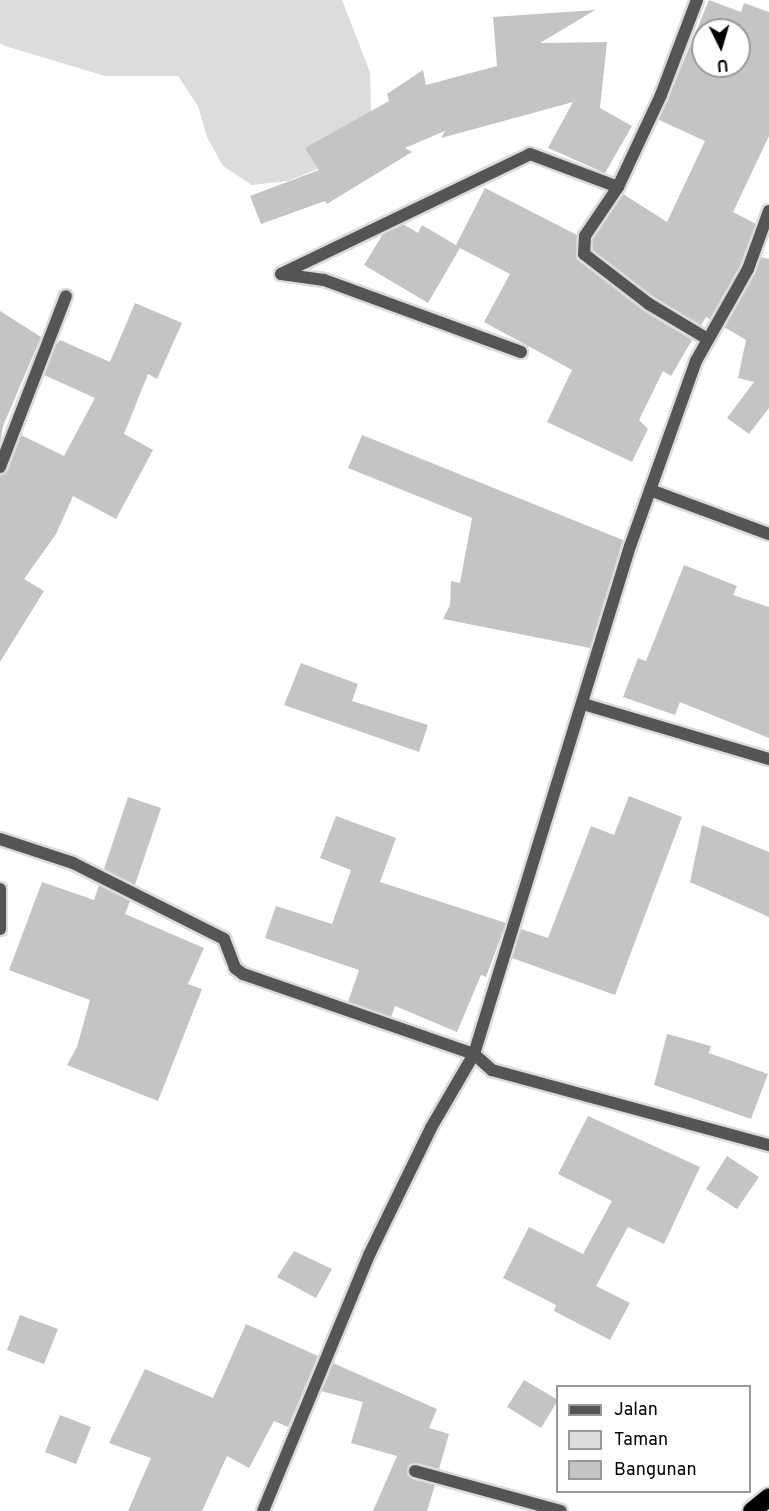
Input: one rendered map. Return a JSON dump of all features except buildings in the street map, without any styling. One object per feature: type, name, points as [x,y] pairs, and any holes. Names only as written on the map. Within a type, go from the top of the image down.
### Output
[{"type":"highway","points":[[752,1511],[769,1497]]},
{"type":"street","points":[[697,0],[661,95],[618,187],[585,236],[584,254],[649,304],[706,338]]},
{"type":"street","points":[[521,352],[324,280],[281,274],[530,154],[618,187]]},
{"type":"street","points":[[263,1511],[369,1255],[431,1128],[474,1054],[650,490],[706,338],[748,269],[769,211]]},
{"type":"street","points":[[0,467],[66,296]]},
{"type":"street","points":[[650,490],[769,534]]},
{"type":"street","points":[[583,704],[769,759]]},
{"type":"street","points":[[0,839],[73,863],[224,939],[235,968],[243,974],[474,1054],[492,1070],[769,1145]]},
{"type":"street","points":[[0,889],[0,929]]},
{"type":"street","points":[[414,1471],[561,1511]]},
{"type":"green space","points":[[0,0],[342,0],[370,72],[371,112],[318,169],[288,181],[252,185],[223,166],[207,137],[198,106],[178,76],[105,76],[5,46],[0,43]]}]
